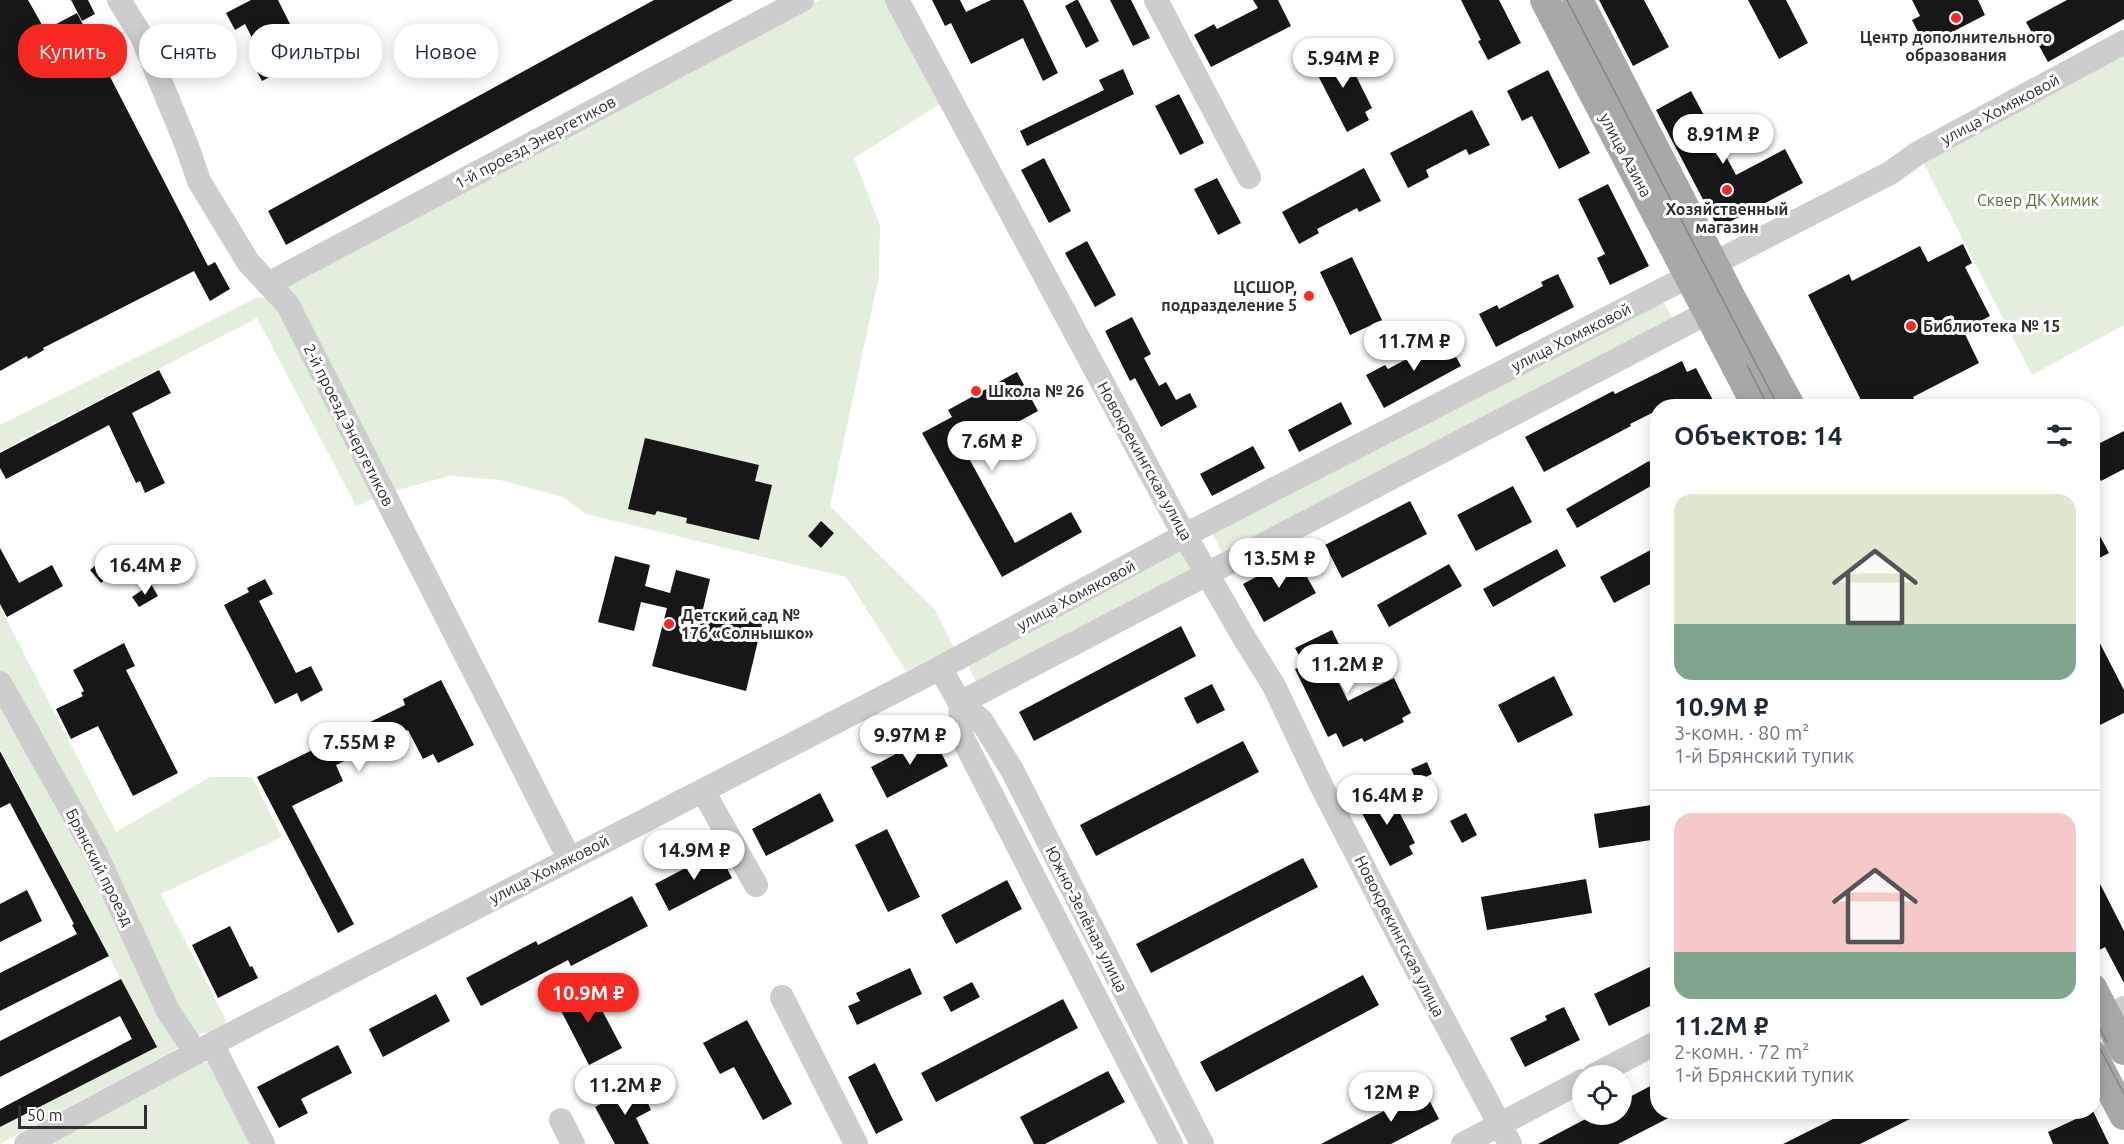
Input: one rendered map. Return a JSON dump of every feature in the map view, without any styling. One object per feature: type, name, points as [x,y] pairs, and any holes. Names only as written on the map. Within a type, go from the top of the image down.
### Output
[{"type":"main road","name":"улица Азина","points":[[1545,0],[1702,269]]},
{"type":"main road","name":"улица Азина","points":[[1578,0],[1720,306],[1754,399]]},
{"type":"main road","name":"улица Азина","points":[[1720,306],[1785,399]]},
{"type":"main road","points":[[2100,1002],[2124,1050]]},
{"type":"main road","points":[[2100,1069],[2124,1115]]},
{"type":"street","name":"2-й проезд Энергетиков","points":[[119,0],[142,37],[199,181],[248,262],[288,305],[569,858]]},
{"type":"street","name":"1-й проезд Энергетиков","points":[[268,284],[802,0]]},
{"type":"street","name":"Новокрекингская улица","points":[[897,0],[1185,535],[1274,686],[1396,930],[1505,1134]]},
{"type":"street","points":[[1156,0],[1250,177]]},
{"type":"street","name":"улица Хомяковой","points":[[26,1144],[204,1048],[569,858],[947,665],[1185,535],[1890,172],[1918,153],[2124,42]]},
{"type":"street","points":[[960,703],[1720,306]]},
{"type":"street","name":"Южно-Зелёная улица","points":[[947,665],[960,703],[962,737],[1171,1144]]},
{"type":"street","name":"Брянский проезд","points":[[0,683],[96,854],[168,1011],[204,1048],[263,1144]]},
{"type":"street","name":"Южно-Зелёная улица","points":[[960,703],[981,720],[1012,770],[1202,1144]]},
{"type":"street","points":[[703,791],[756,885]]},
{"type":"street","points":[[782,997],[856,1144]]},
{"type":"street","points":[[1614,1065],[1650,1046]]},
{"type":"street","points":[[1463,1144],[1505,1134],[1572,1088]]},
{"type":"street","points":[[561,1120],[573,1144]]},
{"type":"green space","points":[[820,0],[886,0],[940,104],[854,158],[880,225],[879,276],[830,506],[935,610],[954,648],[906,671],[846,577],[586,514],[563,497],[500,480],[449,476],[394,491],[287,286],[294,277]]},
{"type":"green space","name":"Сквер ДК Химик","points":[[2124,55],[2124,325],[2032,375],[1923,162]]},
{"type":"green space","points":[[258,297],[270,299],[281,310],[378,497],[356,506],[257,318],[0,451],[0,425]]},
{"type":"green space","points":[[1656,302],[1664,303],[1673,319],[1229,553],[1222,553],[1213,535],[1216,526]]},
{"type":"green space","points":[[1176,549],[1183,551],[1194,568],[980,683],[974,679],[969,667],[971,661]]},
{"type":"green space","points":[[0,607],[116,832],[210,777],[252,777],[282,837],[161,894],[226,1020],[225,1024],[212,1033],[202,1033],[0,1144],[0,1127],[156,1047],[0,748]]},
{"type":"green space","points":[[198,1060],[207,1062],[216,1069],[253,1144],[46,1144]]},
{"type":"building","points":[[0,0],[28,0],[42,24],[18,24],[18,78],[111,78],[208,266],[215,262],[230,289],[210,301],[194,271],[43,348],[44,350],[28,359],[27,356],[0,371]]},
{"type":"building","points":[[71,0],[88,0],[95,14],[82,21]]},
{"type":"building","points":[[251,0],[278,0],[290,24],[249,24],[249,32],[245,24],[237,29],[237,24],[232,24],[226,13]]},
{"type":"building","points":[[654,0],[733,0],[286,245],[268,211]]},
{"type":"building","points":[[932,0],[960,0],[966,12],[991,0],[1023,0],[1058,73],[1043,81],[1023,38],[971,64],[951,23],[945,26]]},
{"type":"building","points":[[1076,0],[1099,41],[1086,48],[1065,6]]},
{"type":"building","points":[[1110,0],[1131,0],[1150,38],[1133,46]]},
{"type":"building","points":[[1253,0],[1278,0],[1291,26],[1211,67],[1194,35],[1214,24],[1217,29],[1258,8]]},
{"type":"building","points":[[1461,0],[1499,0],[1521,43],[1488,60],[1478,41],[1481,40]]},
{"type":"building","points":[[1599,0],[1644,0],[1669,47],[1633,66]]},
{"type":"building","points":[[1748,0],[1786,0],[1808,43],[1779,59]]},
{"type":"building","points":[[1912,0],[1978,0],[1985,15],[1925,46],[1912,20],[1920,16]]},
{"type":"building","points":[[2067,0],[2124,0],[2124,19],[2048,62],[2026,22]]},
{"type":"building","points":[[77,13],[83,24],[56,24]]},
{"type":"building","points":[[1333,50],[1337,58],[1345,54],[1372,108],[1365,112],[1369,120],[1347,132],[1311,62]]},
{"type":"building","points":[[1123,69],[1134,94],[1027,146],[1020,131],[1104,90],[1099,80]]},
{"type":"building","points":[[1548,70],[1590,153],[1559,169],[1532,116],[1522,121],[1507,91]]},
{"type":"building","points":[[1691,91],[1736,175],[1785,149],[1803,183],[1718,228],[1656,110]]},
{"type":"building","points":[[1179,94],[1204,143],[1180,155],[1155,106]]},
{"type":"building","points":[[1472,110],[1490,145],[1469,155],[1466,149],[1426,170],[1429,177],[1408,188],[1390,153]]},
{"type":"building","points":[[1044,158],[1071,211],[1049,223],[1021,170]]},
{"type":"building","points":[[1364,168],[1381,201],[1359,212],[1357,208],[1317,229],[1319,233],[1299,244],[1282,212]]},
{"type":"building","points":[[1217,178],[1241,223],[1218,235],[1194,189]]},
{"type":"building","points":[[1608,184],[1649,266],[1610,285],[1597,258],[1605,254],[1578,199]]},
{"type":"building","points":[[1087,241],[1116,295],[1095,307],[1065,253]]},
{"type":"building","points":[[1963,244],[1972,263],[1965,267],[1990,316],[1963,330],[1979,363],[1913,397],[1914,399],[1860,399],[1808,295],[1849,274],[1852,281],[1920,246],[1928,262]]},
{"type":"building","points":[[1352,257],[1382,320],[1350,335],[1320,272]]},
{"type":"building","points":[[1558,274],[1574,307],[1496,347],[1479,314],[1497,305],[1499,309],[1543,286],[1541,282]]},
{"type":"building","points":[[1132,317],[1151,354],[1144,358],[1159,386],[1166,382],[1176,400],[1190,393],[1197,407],[1161,427],[1135,378],[1130,381],[1105,331]]},
{"type":"building","points":[[1444,335],[1461,366],[1384,408],[1366,375],[1385,365],[1388,369],[1429,347],[1427,344]]},
{"type":"building","points":[[1682,361],[1687,372],[1696,368],[1712,399],[1650,399],[1650,414],[1544,472],[1525,437],[1613,391],[1615,394]]},
{"type":"building","points":[[159,370],[171,393],[132,413],[165,483],[145,493],[140,481],[136,483],[109,425],[6,479],[0,468],[0,453]]},
{"type":"building","points":[[1017,372],[1038,411],[965,451],[1015,543],[1071,512],[1082,532],[1002,577],[922,433],[952,417],[948,410]]},
{"type":"building","points":[[1341,402],[1352,424],[1299,452],[1288,430]]},
{"type":"building","points":[[2124,431],[2124,469],[2101,481],[2100,479],[2100,443]]},
{"type":"building","points":[[645,438],[759,465],[755,481],[772,485],[759,540],[686,523],[687,518],[657,511],[655,515],[628,509]]},
{"type":"building","points":[[1253,446],[1265,468],[1212,496],[1200,474]]},
{"type":"building","points":[[1649,461],[1650,463],[1650,487],[1577,528],[1566,509]]},
{"type":"building","points":[[1513,486],[1532,522],[1476,551],[1457,515]]},
{"type":"building","points":[[1410,501],[1427,534],[1342,578],[1325,545]]},
{"type":"building","points":[[821,521],[834,533],[821,548],[808,536]]},
{"type":"building","points":[[2100,536],[2109,553],[2100,558]]},
{"type":"building","points":[[0,548],[19,583],[52,565],[63,586],[7,617],[0,604]]},
{"type":"building","points":[[1557,549],[1566,566],[1493,607],[1483,589]]},
{"type":"building","points":[[1650,550],[1650,584],[1614,603],[1600,577]]},
{"type":"building","points":[[615,556],[650,565],[645,586],[670,593],[676,570],[710,579],[703,609],[762,624],[746,691],[652,666],[667,608],[641,602],[634,631],[598,622]]},
{"type":"building","points":[[1295,556],[1316,593],[1264,622],[1243,584]]},
{"type":"building","points":[[103,559],[113,572],[101,583],[90,570]]},
{"type":"building","points":[[1449,564],[1462,586],[1389,627],[1377,605]]},
{"type":"building","points":[[265,579],[273,594],[259,601],[296,673],[311,666],[323,690],[301,702],[297,693],[275,704],[224,605],[249,592],[247,588]]},
{"type":"building","points":[[151,584],[158,596],[139,607],[132,597]]},
{"type":"building","points":[[1181,626],[1196,656],[1034,741],[1019,712]]},
{"type":"building","points":[[1332,630],[1348,663],[1333,671],[1348,701],[1394,678],[1411,713],[1402,718],[1404,722],[1364,742],[1362,738],[1343,747],[1336,733],[1328,737],[1295,669],[1304,665],[1295,648]]},
{"type":"building","points":[[124,643],[135,666],[126,670],[178,773],[133,796],[98,726],[71,739],[56,709],[83,696],[81,693],[84,691],[73,670]]},
{"type":"building","points":[[2100,644],[2124,690],[2124,713],[2100,725]]},
{"type":"building","points":[[1554,676],[1573,715],[1518,743],[1498,705]]},
{"type":"building","points":[[441,680],[474,745],[438,763],[433,754],[423,759],[408,730],[336,765],[343,781],[292,806],[354,924],[338,933],[257,777],[405,705],[403,699]]},
{"type":"building","points":[[1212,684],[1225,710],[1197,724],[1184,698]]},
{"type":"building","points":[[932,735],[948,766],[887,798],[871,767]]},
{"type":"building","points":[[1243,741],[1259,772],[1096,856],[1080,825]]},
{"type":"building","points":[[0,751],[109,956],[0,1011],[0,973],[77,934],[72,925],[74,924],[10,803],[0,808]]},
{"type":"building","points":[[1427,762],[1432,774],[1417,781],[1411,769]]},
{"type":"building","points":[[1379,788],[1386,803],[1393,800],[1415,843],[1409,846],[1413,854],[1390,866],[1355,800]]},
{"type":"building","points":[[820,793],[834,821],[766,856],[752,829]]},
{"type":"building","points":[[1650,805],[1650,840],[1599,848],[1594,814]]},
{"type":"building","points":[[1466,813],[1477,835],[1462,843],[1450,821]]},
{"type":"building","points":[[887,829],[920,897],[888,912],[855,845]]},
{"type":"building","points":[[718,851],[732,878],[669,911],[655,884]]},
{"type":"building","points":[[1303,858],[1318,887],[1151,973],[1136,944]]},
{"type":"building","points":[[1586,879],[1592,913],[1487,930],[1481,897]]},
{"type":"building","points":[[1007,880],[1022,909],[956,944],[941,915]]},
{"type":"building","points":[[2100,884],[2124,931],[2124,983],[2105,947],[2100,950]]},
{"type":"building","points":[[27,890],[42,921],[0,942],[0,904]]},
{"type":"building","points":[[632,896],[648,926],[571,966],[568,960],[481,1006],[466,978],[536,941],[538,945]]},
{"type":"building","points":[[230,926],[250,967],[252,966],[258,978],[218,998],[192,945]]},
{"type":"building","points":[[1650,967],[1650,1006],[1609,1026],[1594,994]]},
{"type":"building","points":[[910,968],[922,994],[857,1025],[848,1006],[860,1001],[856,993]]},
{"type":"building","points":[[1363,975],[1379,1005],[1216,1092],[1200,1062]]},
{"type":"building","points":[[121,979],[157,1047],[0,1127],[0,1109],[132,1039],[120,1016],[0,1077],[0,1041]]},
{"type":"building","points":[[587,982],[622,1048],[589,1065],[555,999]]},
{"type":"building","points":[[972,982],[980,997],[951,1012],[943,997]]},
{"type":"building","points":[[436,994],[450,1021],[383,1057],[369,1029]]},
{"type":"building","points":[[1063,999],[1078,1028],[936,1102],[921,1073]]},
{"type":"building","points":[[1564,1007],[1580,1040],[1525,1067],[1510,1038],[1547,1020],[1545,1016]]},
{"type":"building","points":[[747,1020],[792,1104],[763,1120],[734,1067],[720,1074],[703,1043]]},
{"type":"building","points":[[338,1045],[352,1073],[301,1099],[308,1113],[279,1128],[257,1087]]},
{"type":"building","points":[[875,1063],[903,1120],[876,1134],[848,1077]]},
{"type":"building","points":[[1108,1071],[1125,1102],[1045,1144],[1034,1144],[1020,1117]]},
{"type":"building","points":[[639,1084],[651,1110],[636,1118],[649,1144],[615,1144],[595,1107]]},
{"type":"building","points":[[1650,1086],[1650,1119],[1666,1119],[1618,1144],[1538,1144],[1574,1125],[1632,1125],[1632,1096]]},
{"type":"building","points":[[1424,1090],[1439,1119],[1391,1144],[1321,1144]]},
{"type":"building","points":[[1833,1119],[1910,1119],[1860,1144],[1783,1144]]},
{"type":"building","points":[[2076,1119],[2097,1119],[2109,1144],[2053,1144],[2048,1132]]},
{"type":"tram line","points":[[1567,0],[1774,399]]},
{"type":"tram line","points":[[1747,365],[1764,399]]},
{"type":"tram line","points":[[2100,1029],[2107,1042]]},
{"type":"tram line","points":[[2100,1048],[2124,1094]]},
{"type":"place","name":"Центр дополнительного образования","points":[[1956,18]]},
{"type":"place","name":"Хозяйственный магазин","points":[[1727,190]]},
{"type":"place","name":"ЦСШОР, подразделение 5","points":[[1309,296]]},
{"type":"place","name":"Библиотека № 15","points":[[1911,326]]},
{"type":"place","name":"Школа № 26","points":[[976,391]]},
{"type":"place","name":"Детский сад № 176 «Солнышко»","points":[[669,624]]}]
